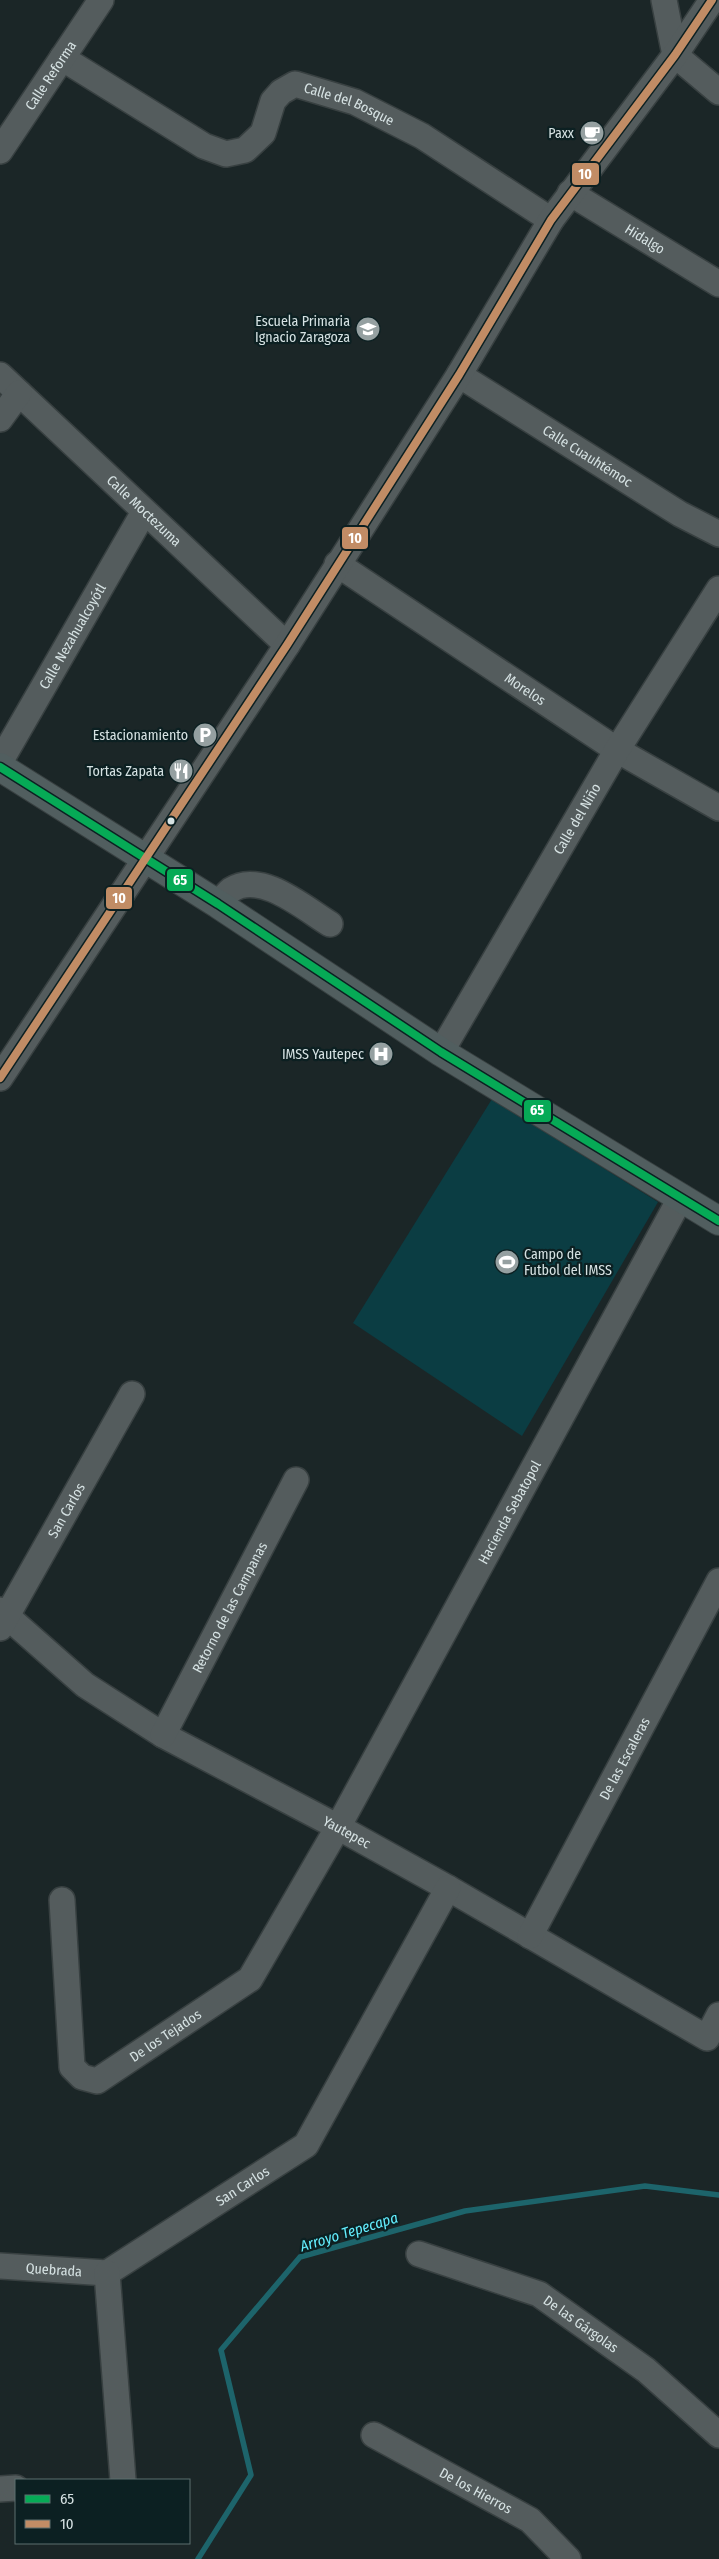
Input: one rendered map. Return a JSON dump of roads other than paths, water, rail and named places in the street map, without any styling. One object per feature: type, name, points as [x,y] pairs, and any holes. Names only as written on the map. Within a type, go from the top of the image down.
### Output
[{"type":"main road","points":[[0,767],[218,904],[441,1052],[719,1221]]},
{"type":"street","name":"Calle Reforma","points":[[0,151],[101,0]]},
{"type":"street","points":[[664,0],[675,55],[719,92]]},
{"type":"street","points":[[0,1078],[287,645],[459,375],[551,220],[675,55],[712,0]]},
{"type":"street","name":"Calle del Bosque","points":[[62,58],[204,146],[226,154],[245,150],[263,133],[273,101],[281,92],[295,84],[355,102],[422,136],[551,220]]},
{"type":"street","name":"Hidalgo","points":[[570,193],[719,284]]},
{"type":"street","name":"Calle Moctezuma","points":[[0,375],[287,645]]},
{"type":"street","name":"Calle Cuauhtémoc","points":[[459,375],[680,514],[719,534]]},
{"type":"street","points":[[0,419],[19,393]]},
{"type":"street","name":"Calle Nezahualcoyótl","points":[[0,762],[144,512]]},
{"type":"street","name":"Morelos","points":[[337,564],[617,750],[719,808]]},
{"type":"street","name":"Calle del Niño","points":[[441,1052],[617,750],[719,589]]},
{"type":"street","points":[[218,904],[232,890],[247,884],[272,888],[330,924]]},
{"type":"street","name":"Hacienda Sebatopol","points":[[338,1826],[681,1197]]},
{"type":"street","name":"San Carlos","points":[[2,1618],[132,1394]]},
{"type":"street","name":"Retorno de las Campanas","points":[[163,1735],[296,1480]]},
{"type":"street","name":"De las Escaleras","points":[[530,1936],[719,1581]]},
{"type":"street","name":"Yautepec","points":[[2,1618],[85,1685],[163,1735],[338,1826],[707,2038],[719,2015]]},
{"type":"street","name":"De los Tejados","points":[[62,1900],[72,2067],[82,2077],[96,2081],[250,1979],[338,1826]]},
{"type":"street","name":"San Carlos","points":[[107,2273],[306,2145],[448,1888]]},
{"type":"street","name":"De las Gárgolas","points":[[419,2254],[539,2294],[646,2370],[719,2435]]},
{"type":"street","name":"Quebrada","points":[[0,2266],[107,2273]]},
{"type":"street","points":[[107,2273],[123,2479]]},
{"type":"street","name":"De los Hierros","points":[[374,2435],[530,2520],[568,2559]]},
{"type":"street","points":[[0,2489],[15,2488]]},
{"type":"waterway","name":"Arroyo Tepecapa","points":[[198,2559],[251,2475],[221,2350],[300,2257],[465,2211],[645,2186],[719,2195]]},
{"type":"place","name":"Paxx","points":[[592,133]]},
{"type":"place","name":"Escuela Primaria Ignacio Zaragoza","points":[[368,329]]},
{"type":"place","name":"Estacionamiento","points":[[205,735]]},
{"type":"place","name":"Tortas Zapata","points":[[181,771]]},
{"type":"place","name":"IMSS Yautepec","points":[[381,1054]]},
{"type":"place","name":"Campo de Futbol del IMSS","points":[[507,1262]]}]
